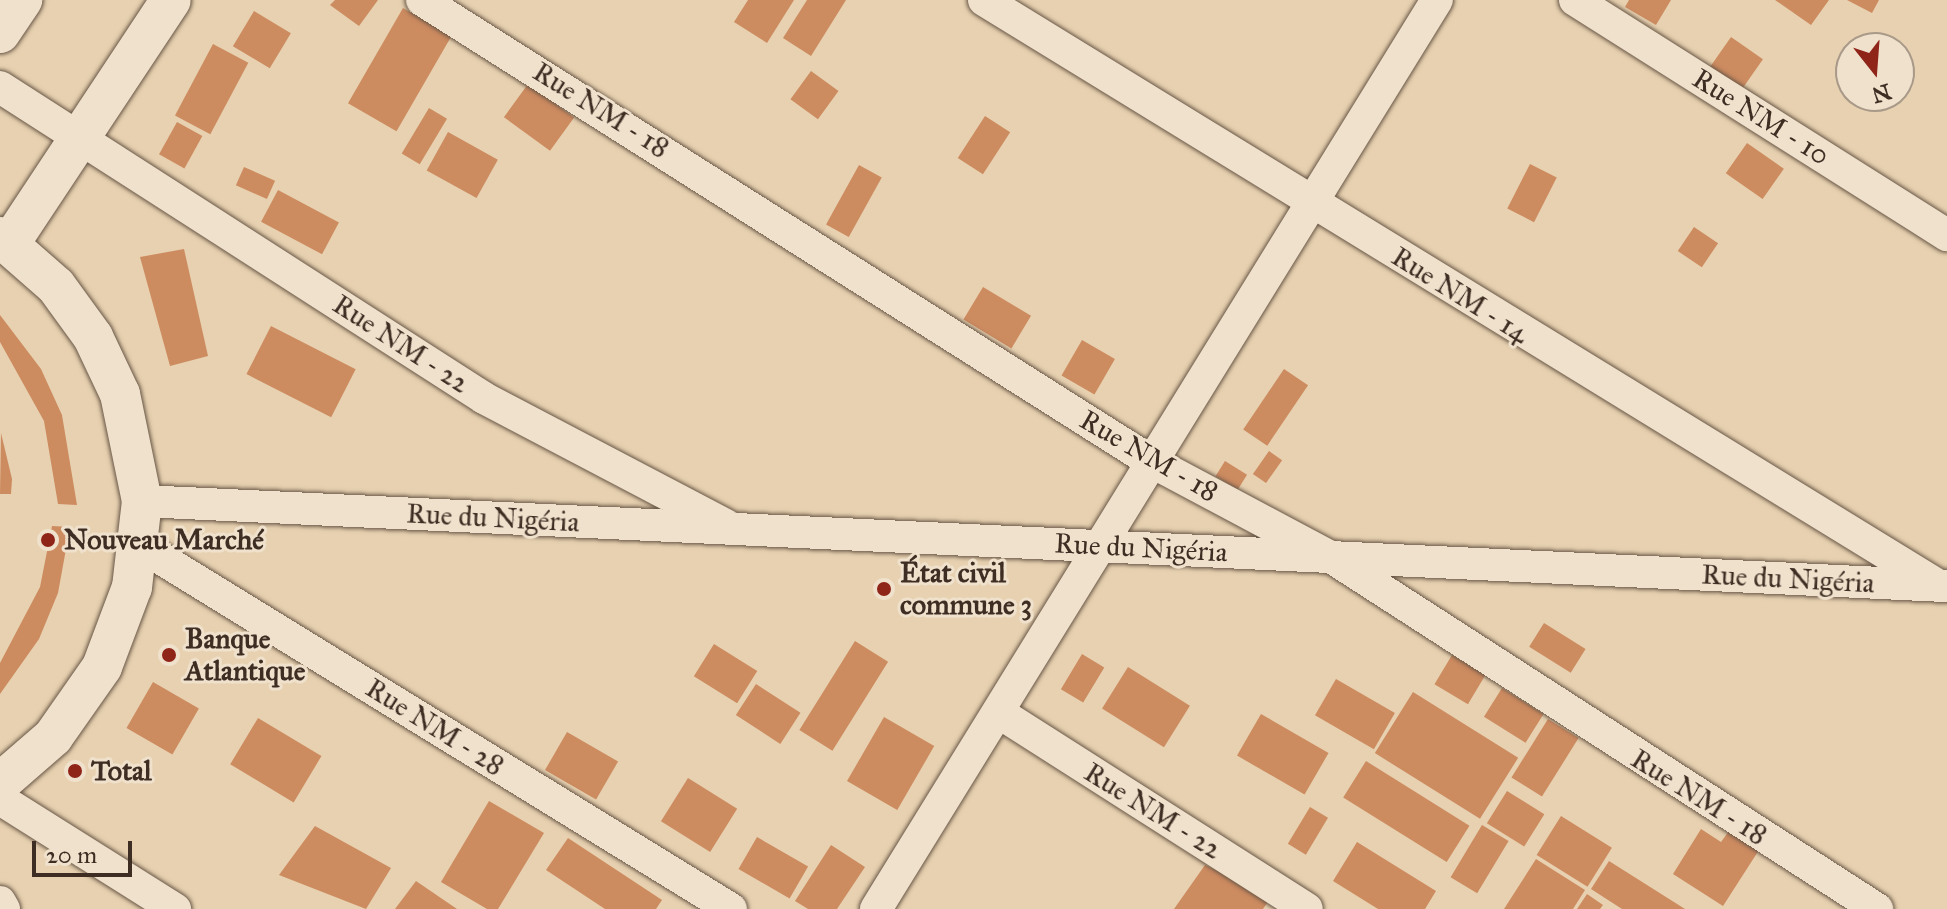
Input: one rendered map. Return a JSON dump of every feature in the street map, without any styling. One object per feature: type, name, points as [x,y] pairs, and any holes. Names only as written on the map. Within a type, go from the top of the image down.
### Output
[{"type":"street","points":[[0,33],[22,0]]},
{"type":"street","points":[[0,783],[53,737],[102,667],[119,628],[139,545],[142,501],[120,394],[93,337],[56,286],[5,240],[80,137],[171,0]]},
{"type":"street","name":"Rue NM - 18","points":[[422,0],[1152,462],[1331,557],[1877,909]]},
{"type":"street","name":"Rue NM - 14","points":[[984,0],[1943,586]]},
{"type":"street","points":[[876,909],[1437,0]]},
{"type":"street","name":"Rue NM - 10","points":[[1575,0],[1947,235]]},
{"type":"street","name":"Rue NM - 22","points":[[0,87],[484,398],[734,529]]},
{"type":"street","name":"Rue du Nigéria","points":[[142,501],[1943,586]]},
{"type":"street","name":"Rue NM - 28","points":[[139,545],[731,909]]},
{"type":"street","name":"Rue NM - 22","points":[[998,712],[1307,909]]},
{"type":"street","points":[[0,799],[175,909]]},
{"type":"street","points":[[0,902],[4,909]]},
{"type":"building","points":[[335,0],[378,0],[359,26],[330,5]]},
{"type":"building","points":[[748,0],[794,0],[767,43],[734,22]]},
{"type":"building","points":[[807,0],[846,0],[811,56],[783,38]]},
{"type":"building","points":[[1629,0],[1671,0],[1656,25],[1625,7]]},
{"type":"building","points":[[1775,0],[1829,0],[1811,25]]},
{"type":"building","points":[[1847,0],[1879,0],[1872,13]]},
{"type":"building","points":[[403,8],[451,36],[396,131],[348,103]]},
{"type":"building","points":[[254,11],[291,33],[270,68],[233,46]]},
{"type":"building","points":[[1731,37],[1763,59],[1742,89],[1710,66]]},
{"type":"building","points":[[213,44],[248,63],[210,134],[175,116]]},
{"type":"building","points":[[811,71],[839,91],[818,119],[790,99]]},
{"type":"building","points":[[528,84],[574,118],[550,151],[504,117]]},
{"type":"building","points":[[429,108],[447,119],[420,164],[402,153]]},
{"type":"building","points":[[985,116],[1010,132],[983,174],[958,158]]},
{"type":"building","points":[[177,122],[202,136],[184,168],[159,154]]},
{"type":"building","points":[[448,132],[498,160],[477,198],[427,170]]},
{"type":"building","points":[[1747,143],[1784,169],[1763,199],[1726,173]]},
{"type":"building","points":[[1530,164],[1557,178],[1534,222],[1507,209]]},
{"type":"building","points":[[859,165],[882,178],[849,237],[826,224]]},
{"type":"building","points":[[244,167],[275,181],[267,199],[236,185]]},
{"type":"building","points":[[278,190],[339,222],[322,254],[261,222]]},
{"type":"building","points":[[1694,227],[1718,243],[1702,267],[1678,251]]},
{"type":"building","points":[[184,249],[208,356],[170,366],[140,257]]},
{"type":"building","points":[[983,287],[1031,316],[1011,348],[963,320]]},
{"type":"building","points":[[0,315],[41,369],[62,415],[77,505],[58,504],[44,421],[0,342]]},
{"type":"building","points":[[271,326],[356,369],[331,417],[246,374]]},
{"type":"building","points":[[1082,340],[1115,359],[1094,395],[1062,376]]},
{"type":"building","points":[[1284,369],[1308,385],[1267,446],[1243,430]]},
{"type":"building","points":[[1,433],[12,479],[11,494],[0,494]]},
{"type":"building","points":[[1269,451],[1282,460],[1266,483],[1253,474]]},
{"type":"building","points":[[1225,461],[1247,475],[1238,490],[1215,476]]},
{"type":"building","points":[[52,526],[70,527],[58,593],[39,639],[0,694],[0,663],[40,587]]},
{"type":"building","points":[[1544,623],[1586,649],[1571,673],[1529,647]]},
{"type":"building","points":[[855,641],[888,662],[832,751],[799,730]]},
{"type":"building","points":[[714,644],[757,671],[737,703],[694,676]]},
{"type":"building","points":[[1082,654],[1104,667],[1083,703],[1061,689]]},
{"type":"building","points":[[1452,655],[1485,675],[1468,704],[1434,684]]},
{"type":"building","points":[[1128,667],[1190,706],[1164,747],[1102,709]]},
{"type":"building","points":[[1336,679],[1395,713],[1374,749],[1315,715]]},
{"type":"building","points":[[153,682],[199,708],[172,754],[126,728]]},
{"type":"building","points":[[756,684],[800,713],[780,744],[736,715]]},
{"type":"building","points":[[1502,688],[1544,714],[1526,743],[1484,717]]},
{"type":"building","points":[[1413,692],[1518,758],[1480,819],[1375,753]]},
{"type":"building","points":[[1261,714],[1329,753],[1305,795],[1237,756]]},
{"type":"building","points":[[884,717],[934,746],[897,810],[847,781]]},
{"type":"building","points":[[258,718],[321,756],[294,802],[230,764]]},
{"type":"building","points":[[1548,719],[1579,738],[1542,797],[1511,778]]},
{"type":"building","points":[[567,732],[618,762],[596,800],[545,770]]},
{"type":"building","points":[[1366,761],[1469,826],[1447,862],[1343,797]]},
{"type":"building","points":[[688,778],[737,809],[710,852],[661,821]]},
{"type":"building","points":[[1507,791],[1544,814],[1524,847],[1487,823]]},
{"type":"building","points":[[489,801],[544,833],[498,909],[487,909],[441,882]]},
{"type":"building","points":[[1310,807],[1328,818],[1306,855],[1288,844]]},
{"type":"building","points":[[1561,816],[1612,848],[1588,887],[1537,855]]},
{"type":"building","points":[[1482,825],[1509,841],[1477,893],[1451,877]]},
{"type":"building","points":[[315,826],[391,868],[366,909],[279,875]]},
{"type":"building","points":[[1701,829],[1721,842],[1729,831],[1759,850],[1723,906],[1673,874]]},
{"type":"building","points":[[757,837],[808,866],[790,899],[738,869]]},
{"type":"building","points":[[568,838],[662,900],[656,909],[605,909],[546,870]]},
{"type":"building","points":[[1357,842],[1436,891],[1425,909],[1378,909],[1333,881]]},
{"type":"building","points":[[831,845],[865,867],[837,909],[808,909],[795,901]]},
{"type":"building","points":[[1536,859],[1585,890],[1573,909],[1504,909]]},
{"type":"building","points":[[1609,861],[1685,909],[1622,909],[1591,889]]},
{"type":"building","points":[[1205,865],[1272,896],[1263,909],[1174,909]]},
{"type":"building","points":[[416,881],[457,909],[395,909]]},
{"type":"building","points":[[1587,894],[1603,905],[1600,909],[1577,909]]},
{"type":"place","name":"Nouveau Marché","points":[[48,540]]},
{"type":"place","name":"État civil commune 3","points":[[884,589]]},
{"type":"place","name":"Banque Atlantique","points":[[169,655]]},
{"type":"place","name":"Total","points":[[75,771]]}]
